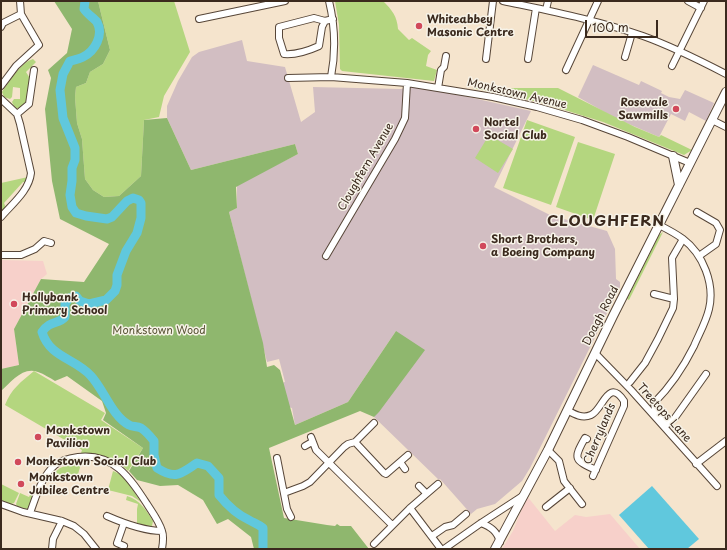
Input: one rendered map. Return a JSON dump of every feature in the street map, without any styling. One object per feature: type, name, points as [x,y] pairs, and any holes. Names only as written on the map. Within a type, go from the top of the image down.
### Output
[{"type":"main road","name":"Doagh Road","points":[[498,545],[548,450],[726,92]]},
{"type":"main road","points":[[673,156],[679,186]]},
{"type":"street","points":[[1,86],[16,66],[39,45],[21,14],[20,1]]},
{"type":"street","points":[[199,19],[285,1]]},
{"type":"street","points":[[329,1],[333,19],[334,41],[331,77]]},
{"type":"street","points":[[486,60],[493,1]]},
{"type":"street","points":[[503,1],[588,20],[632,33],[665,44],[726,74]]},
{"type":"street","points":[[546,10],[548,1]]},
{"type":"street","points":[[566,70],[598,1]]},
{"type":"street","points":[[688,1],[701,8]]},
{"type":"street","points":[[672,66],[704,1]]},
{"type":"street","points":[[528,60],[536,8]]},
{"type":"street","points":[[1,27],[3,23],[21,14]]},
{"type":"street","points":[[325,21],[322,26],[319,46],[311,50],[292,55],[284,54],[279,38],[279,27],[314,18],[325,21],[333,19]]},
{"type":"street","points":[[625,57],[632,33]]},
{"type":"street","points":[[438,88],[441,70],[444,67],[446,56]]},
{"type":"street","points":[[17,114],[28,104],[34,70]]},
{"type":"street","name":"Monkstown Avenue","points":[[288,78],[331,77],[407,83],[515,102],[582,120],[628,137],[690,163]]},
{"type":"street","name":"Cloughfern Avenue","points":[[326,256],[395,139],[405,118],[407,83]]},
{"type":"street","points":[[1,99],[17,114],[31,173],[30,181],[27,187],[1,217]]},
{"type":"street","points":[[712,120],[726,127]]},
{"type":"street","points":[[697,212],[716,223],[720,230],[716,244],[699,256]]},
{"type":"street","points":[[659,225],[683,239],[699,256],[707,272],[711,292],[709,309],[701,330],[682,368],[654,403],[655,412],[662,421],[668,424],[674,419],[706,374]]},
{"type":"street","points":[[630,382],[645,363],[673,308],[672,258],[683,239]]},
{"type":"street","points":[[1,256],[21,255],[35,249],[44,241],[51,243]]},
{"type":"street","points":[[654,294],[674,299]]},
{"type":"street","name":"Treetops Lane","points":[[595,353],[631,390],[717,486]]},
{"type":"street","name":"Cherrylands","points":[[567,410],[580,416],[590,416],[596,411],[606,396],[610,394],[614,393],[619,395],[624,401],[624,406],[595,473],[580,463],[577,458],[577,452],[585,438],[587,439]]},
{"type":"street","points":[[284,493],[310,482],[344,446],[355,442],[374,423]]},
{"type":"street","points":[[305,446],[312,440],[316,450],[392,524]]},
{"type":"street","points":[[696,464],[726,441]]},
{"type":"street","points":[[355,442],[384,473],[388,473],[408,455]]},
{"type":"street","points":[[548,450],[559,461],[564,481],[582,504]]},
{"type":"street","points":[[30,513],[41,485],[56,464],[71,458],[85,456],[99,458],[114,464],[131,480],[157,519],[162,531],[162,549]]},
{"type":"street","points":[[277,458],[289,514],[294,508]]},
{"type":"street","points":[[400,462],[405,469]]},
{"type":"street","points":[[374,544],[392,524],[438,484]]},
{"type":"street","points":[[419,486],[426,494]]},
{"type":"street","points":[[546,507],[570,488]]},
{"type":"street","points":[[410,508],[443,549],[481,522],[525,495]]},
{"type":"street","points":[[1,504],[62,521],[74,526],[84,534],[96,549]]},
{"type":"street","points":[[432,536],[445,527],[453,524],[462,515]]},
{"type":"street","points":[[107,516],[153,531],[162,531]]},
{"type":"street","points":[[52,549],[53,539],[62,521]]},
{"type":"street","points":[[124,522],[117,543],[124,546]]},
{"type":"street","points":[[481,522],[496,532],[498,545]]},
{"type":"shaded area","points":[[242,40],[247,61],[285,67],[301,122],[315,112],[313,87],[401,89],[415,85],[531,111],[494,187],[550,215],[607,231],[615,249],[616,279],[620,282],[620,287],[530,468],[522,481],[495,504],[477,509],[471,514],[440,479],[439,480],[374,417],[396,331],[348,402],[295,425],[292,408],[288,407],[281,383],[285,382],[279,359],[267,362],[229,212],[237,208],[237,185],[298,154],[295,144],[191,170],[167,118],[167,106],[178,81],[192,57],[199,52]]},
{"type":"shaded area","points":[[593,65],[639,85],[641,81],[662,91],[661,93],[669,97],[680,99],[685,90],[714,103],[706,121],[689,112],[685,121],[671,114],[659,137],[615,118],[578,97]]},
{"type":"shaded area","name":"Hollybank Primary School","points":[[1,260],[43,261],[47,274],[41,279],[14,329],[19,365],[1,369]]},
{"type":"shaded area","points":[[527,496],[555,531],[575,515],[586,517],[610,514],[640,549],[502,549],[513,531]]},
{"type":"green space","name":"Monkstown Wood","points":[[54,1],[98,1],[110,50],[103,64],[90,72],[86,83],[76,87],[75,97],[77,123],[82,139],[85,179],[93,190],[104,197],[119,196],[141,176],[144,120],[167,118],[191,170],[295,144],[298,154],[236,187],[237,208],[229,212],[263,343],[267,367],[274,365],[280,370],[295,425],[348,402],[396,331],[425,350],[374,417],[360,411],[269,448],[284,518],[335,526],[337,524],[340,526],[351,526],[369,549],[254,549],[251,537],[228,519],[217,524],[203,500],[178,485],[160,486],[137,480],[129,471],[143,448],[103,420],[106,413],[102,401],[67,376],[55,381],[38,372],[27,371],[13,379],[1,391],[1,369],[19,365],[14,329],[41,279],[84,282],[109,244],[60,219],[52,181],[45,109],[51,78],[48,70],[67,53],[72,29]]},
{"type":"green space","points":[[98,1],[174,1],[190,52],[164,96],[159,117],[144,120],[141,176],[119,196],[104,197],[93,190],[85,179],[82,139],[77,123],[75,97],[76,87],[86,83],[90,72],[103,64],[110,50]]},
{"type":"green space","points":[[335,1],[383,1],[394,14],[398,29],[409,40],[412,38],[431,51],[428,55],[426,66],[437,70],[434,81],[342,71],[340,69],[339,25]]},
{"type":"green space","points":[[33,59],[36,62],[26,72],[31,80],[28,102],[20,108],[15,108],[12,102],[14,99],[20,99],[20,88],[13,87],[12,97],[10,99],[4,97],[2,92],[20,68],[28,61]]},
{"type":"green space","points":[[472,88],[558,88],[635,127],[659,137],[661,135],[692,150],[684,155],[603,122],[539,102]]},
{"type":"green space","points":[[527,120],[575,137],[551,205],[503,188]]},
{"type":"green space","points":[[489,135],[513,149],[498,173],[475,158]]},
{"type":"green space","points":[[578,142],[615,154],[593,220],[556,207]]},
{"type":"green space","points":[[28,177],[27,182],[23,182],[4,203],[6,208],[1,214],[1,183]]},
{"type":"green space","points":[[663,232],[629,300],[627,299],[659,235]]},
{"type":"green space","points":[[34,371],[105,413],[101,420],[143,448],[128,471],[123,466],[112,460],[100,456],[81,453],[82,450],[5,405],[13,390]]},
{"type":"green space","points":[[75,462],[81,464],[76,481],[54,475],[54,473],[60,468]]},
{"type":"green space","points":[[113,471],[122,476],[141,502],[132,496],[108,490]]},
{"type":"green space","points":[[1,484],[19,493],[14,503],[11,504],[1,500]]},
{"type":"green space","points":[[36,485],[38,485],[31,507],[26,509],[17,506],[16,504],[20,493],[29,497]]},
{"type":"green space","points":[[127,496],[136,500],[145,509],[153,521],[152,526],[148,527],[137,523],[138,504],[126,500]]},
{"type":"water","points":[[652,486],[699,539],[687,549],[649,549],[619,515]]},
{"type":"waterway","points":[[85,1],[84,9],[97,22],[99,27],[99,37],[95,47],[91,51],[83,57],[70,61],[63,74],[60,90],[63,118],[75,148],[75,160],[72,168],[70,195],[72,207],[76,213],[107,219],[112,217],[127,201],[133,198],[139,200],[141,203],[141,218],[137,233],[126,251],[117,275],[117,285],[115,291],[106,300],[89,304],[80,301],[76,296],[69,298],[65,304],[65,317],[60,321],[51,324],[42,332],[46,341],[57,353],[78,365],[91,376],[123,421],[130,426],[141,428],[151,437],[154,441],[154,455],[157,468],[163,472],[174,475],[182,473],[197,463],[208,466],[219,478],[219,495],[222,499],[244,518],[263,528],[263,549]]},
{"type":"place","name":"Whiteabbey Masonic Centre","points":[[419,26]]},
{"type":"place","name":"Rosevale Sawmills","points":[[676,109]]},
{"type":"place","name":"Nortel Social Club","points":[[476,129]]},
{"type":"place","name":"Short Brothers, a Boeing Company","points":[[483,246]]},
{"type":"place","name":"Hollybank Primary School","points":[[14,304]]},
{"type":"place","name":"Monkstown Pavilion","points":[[38,437]]},
{"type":"place","name":"Monkstown Social Club","points":[[18,462]]},
{"type":"place","name":"Monkstown Jubilee Centre","points":[[21,484]]},
{"type":"district","name":"CLOUGHFERN","points":[[606,222]]}]
